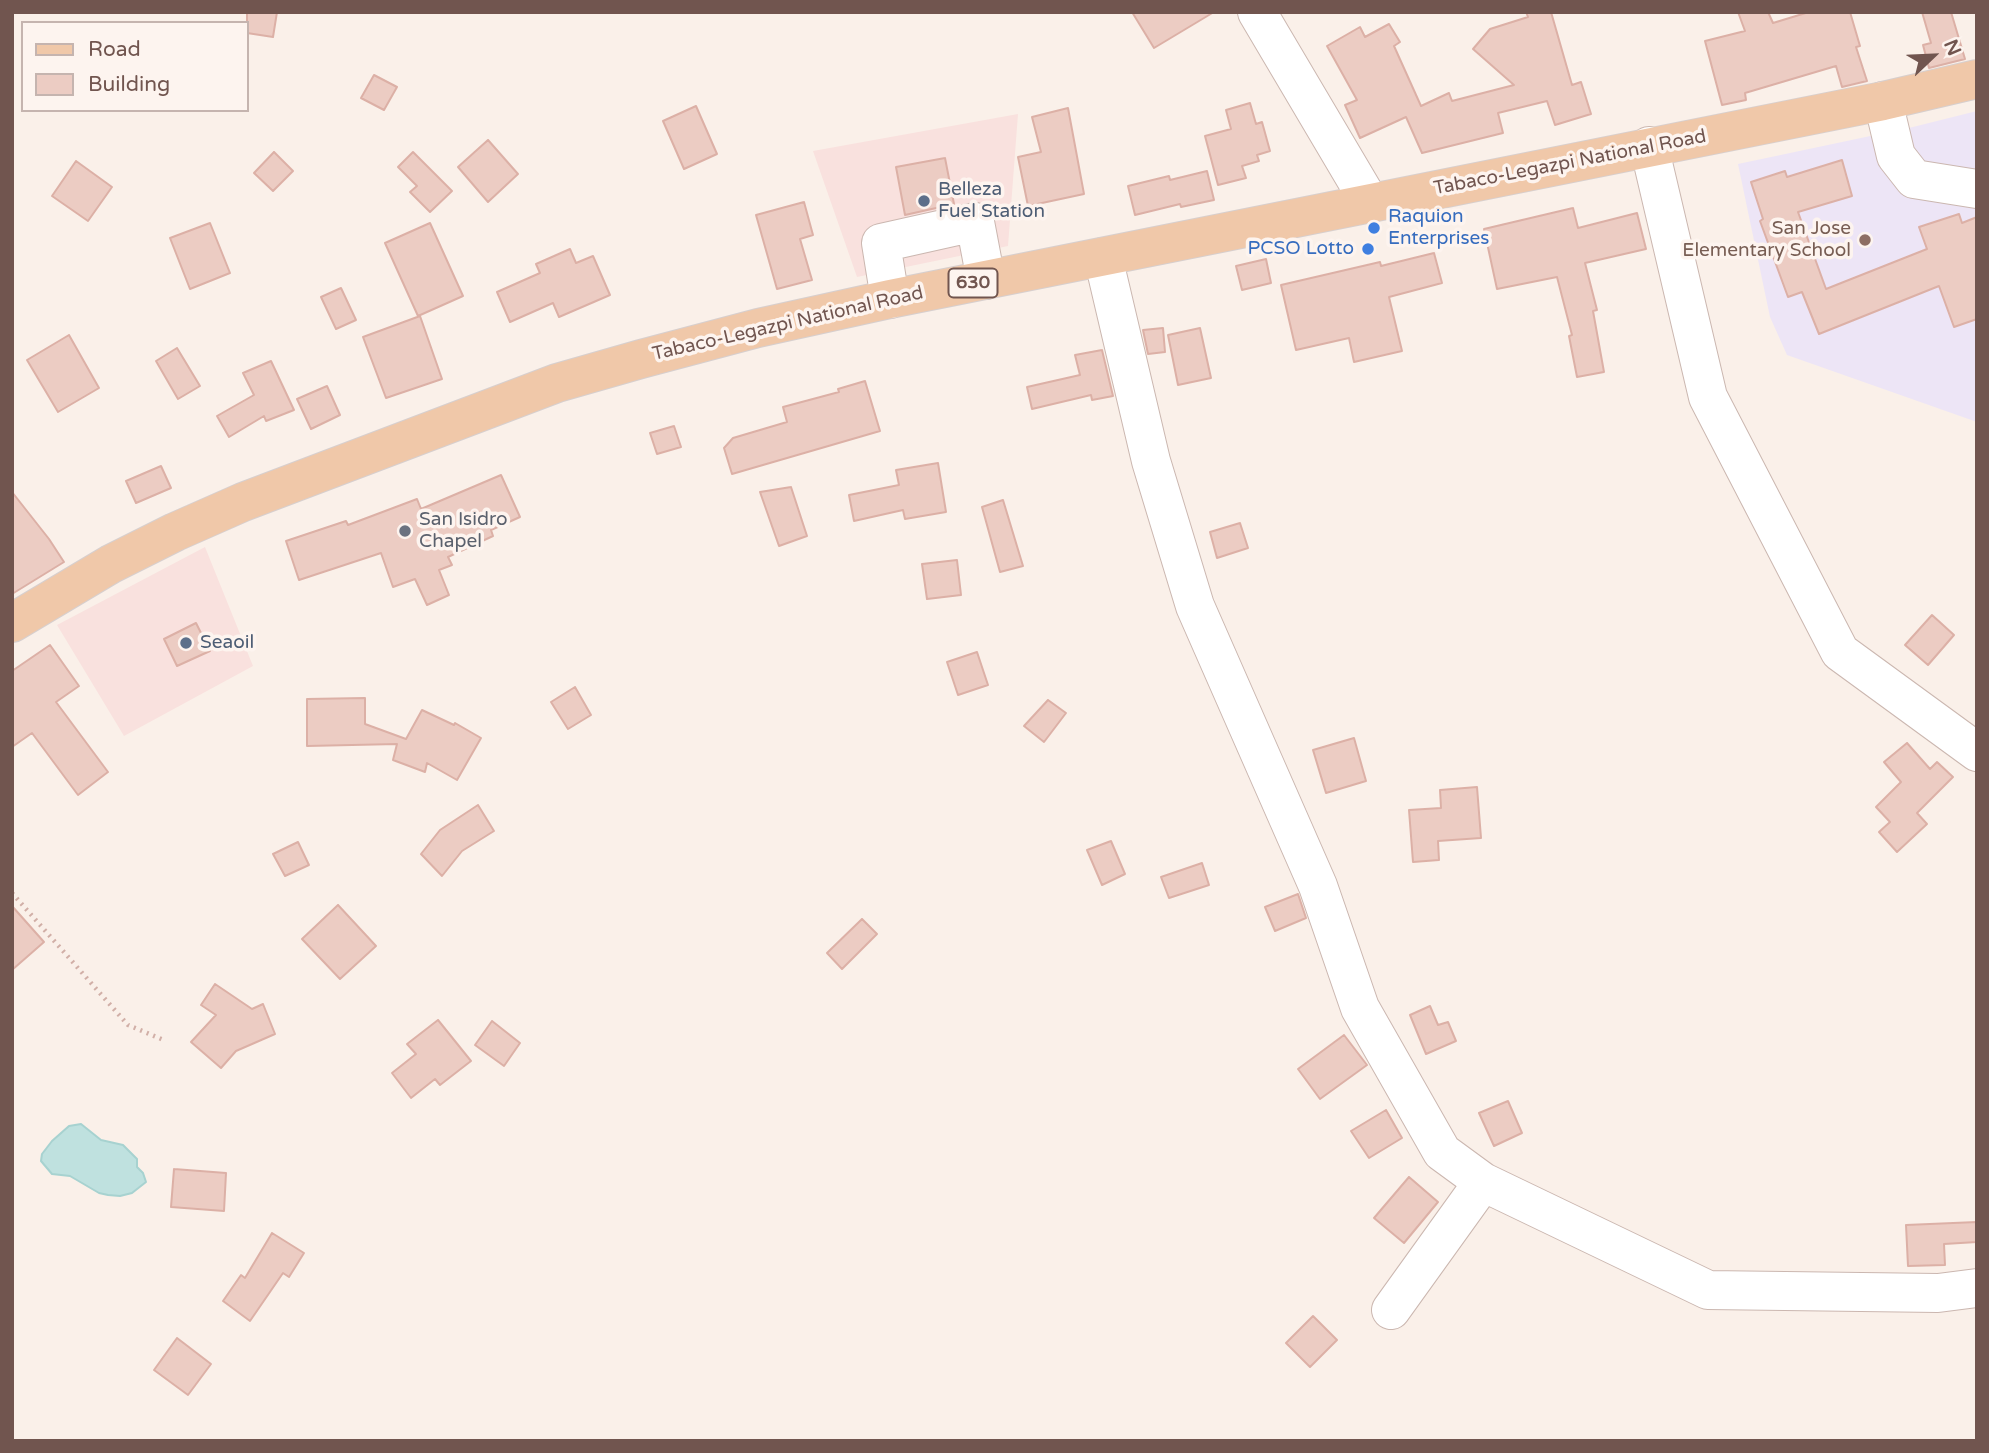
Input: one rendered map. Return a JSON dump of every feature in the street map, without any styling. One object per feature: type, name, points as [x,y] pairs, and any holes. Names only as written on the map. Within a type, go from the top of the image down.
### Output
[{"type":"main road","name":"Tabaco-Legazpi National Road","points":[[12,623],[111,564],[243,502],[467,415],[557,383],[641,359],[758,328],[890,299],[1883,101],[1977,79]]},
{"type":"street","points":[[1257,12],[1370,203]]},
{"type":"street","points":[[1883,101],[1896,156],[1914,179],[1977,189]]},
{"type":"street","points":[[1649,146],[1708,397],[1840,652],[1977,752]]},
{"type":"street","points":[[890,299],[881,243],[975,222],[986,280]]},
{"type":"street","points":[[1103,257],[1151,461],[1195,606],[1318,886],[1360,1008],[1442,1152],[1483,1182],[1708,1290],[1938,1293],[1977,1288]]},
{"type":"street","points":[[1391,1310],[1483,1182]]},
{"type":"path","points":[[12,893],[128,1025],[166,1041]]},
{"type":"shaded area","name":"San Jose Elementary School","points":[[1977,111],[1977,422],[1787,355],[1770,317],[1738,164]]},
{"type":"shaded area","points":[[1018,114],[1008,246],[857,277],[813,151]]},
{"type":"shaded area","points":[[205,547],[253,666],[124,736],[57,625]]},
{"type":"water","points":[[81,1124],[101,1140],[123,1145],[137,1159],[137,1167],[146,1182],[132,1193],[108,1195],[99,1193],[70,1176],[52,1174],[41,1161],[42,1154],[69,1126]]},
{"type":"building","points":[[247,12],[277,12],[273,37],[248,33]]},
{"type":"building","points":[[1132,12],[1214,12],[1154,48]]},
{"type":"building","points":[[1526,12],[1551,12],[1572,85],[1581,82],[1591,114],[1555,125],[1547,101],[1498,113],[1503,133],[1422,153],[1406,117],[1360,138],[1345,105],[1357,100],[1327,46],[1360,27],[1365,37],[1389,24],[1400,42],[1394,46],[1421,106],[1449,93],[1452,101],[1514,85],[1473,49],[1490,29],[1528,17]]},
{"type":"building","points":[[1738,12],[1768,12],[1773,23],[1809,12],[1850,12],[1860,46],[1856,47],[1867,81],[1842,87],[1836,66],[1745,93],[1746,100],[1722,105],[1705,41],[1745,31]]},
{"type":"building","points":[[1922,12],[1951,12],[1965,59],[1929,68],[1923,45],[1931,43]]},
{"type":"building","points":[[374,75],[397,87],[384,110],[361,98]]},
{"type":"building","points":[[1250,103],[1256,124],[1262,122],[1270,151],[1257,155],[1259,161],[1242,166],[1246,178],[1218,185],[1205,136],[1231,129],[1226,110]]},
{"type":"building","points":[[696,106],[717,154],[684,169],[663,121]]},
{"type":"building","points":[[1068,108],[1084,194],[1028,206],[1018,157],[1041,152],[1032,117]]},
{"type":"building","points":[[488,140],[518,174],[488,202],[458,167]]},
{"type":"building","points":[[274,152],[293,171],[273,191],[254,173]]},
{"type":"building","points":[[413,152],[452,191],[430,212],[410,192],[417,186],[398,167]]},
{"type":"building","points":[[945,158],[954,204],[905,215],[896,167]]},
{"type":"building","points":[[1842,160],[1852,196],[1798,212],[1826,289],[1927,249],[1919,227],[1959,214],[1962,223],[1977,217],[1977,319],[1954,327],[1939,286],[1819,334],[1802,292],[1788,297],[1760,221],[1763,219],[1751,182],[1785,171],[1787,177]]},
{"type":"building","points":[[76,161],[112,187],[88,221],[52,196]]},
{"type":"building","points":[[1207,171],[1214,200],[1181,207],[1180,204],[1135,215],[1128,186],[1169,176],[1170,180]]},
{"type":"building","points":[[804,202],[813,235],[800,239],[812,280],[777,289],[756,215]]},
{"type":"building","points":[[1573,208],[1578,228],[1637,213],[1646,249],[1585,263],[1597,310],[1593,311],[1604,372],[1577,377],[1569,336],[1572,335],[1557,277],[1497,289],[1484,229]]},
{"type":"building","points":[[210,223],[230,273],[190,289],[170,238]]},
{"type":"building","points":[[430,223],[463,296],[418,316],[385,243]]},
{"type":"building","points":[[570,249],[576,263],[593,256],[610,295],[559,317],[553,303],[510,322],[497,292],[540,273],[536,264]]},
{"type":"building","points":[[1434,253],[1442,283],[1389,297],[1402,351],[1354,362],[1349,338],[1296,350],[1281,285],[1380,262],[1381,266]]},
{"type":"building","points":[[1266,259],[1271,283],[1242,290],[1236,266]]},
{"type":"building","points":[[341,288],[356,320],[336,329],[321,297]]},
{"type":"building","points":[[420,316],[442,379],[386,398],[363,337]]},
{"type":"building","points":[[1163,328],[1165,352],[1148,354],[1143,330]]},
{"type":"building","points":[[1200,328],[1211,378],[1178,385],[1168,335]]},
{"type":"building","points":[[69,335],[99,388],[58,412],[27,360]]},
{"type":"building","points":[[177,348],[200,386],[178,399],[156,361]]},
{"type":"building","points":[[1102,350],[1113,396],[1092,400],[1091,395],[1032,409],[1027,387],[1080,375],[1075,355]]},
{"type":"building","points":[[271,361],[294,410],[266,421],[264,416],[229,437],[217,416],[254,395],[243,373]]},
{"type":"building","points":[[865,381],[880,431],[732,474],[724,448],[733,438],[787,422],[783,407],[839,392],[838,389]]},
{"type":"building","points":[[327,386],[340,415],[311,429],[297,399]]},
{"type":"building","points":[[674,426],[681,447],[657,454],[650,433]]},
{"type":"building","points":[[938,463],[946,512],[905,519],[903,510],[854,521],[849,495],[899,485],[896,470]]},
{"type":"building","points":[[161,466],[171,488],[136,503],[126,481]]},
{"type":"building","points":[[501,475],[520,517],[491,530],[493,536],[448,557],[452,565],[439,570],[449,595],[427,605],[415,579],[393,587],[381,553],[299,580],[286,541],[346,521],[348,525],[417,499],[421,509]]},
{"type":"building","points":[[791,487],[807,536],[779,546],[760,492]]},
{"type":"building","points":[[12,492],[64,562],[12,594]]},
{"type":"building","points":[[1003,500],[1023,566],[1000,572],[982,507]]},
{"type":"building","points":[[1240,523],[1248,548],[1217,558],[1210,532]]},
{"type":"building","points":[[957,560],[961,595],[927,599],[922,564]]},
{"type":"building","points":[[1932,615],[1954,635],[1928,665],[1905,645]]},
{"type":"building","points":[[196,623],[210,651],[177,666],[164,639]]},
{"type":"building","points":[[50,645],[79,686],[56,702],[108,772],[78,795],[32,733],[12,747],[12,671]]},
{"type":"building","points":[[977,652],[988,685],[958,695],[947,662]]},
{"type":"building","points":[[575,687],[591,715],[568,729],[551,702]]},
{"type":"building","points":[[365,698],[365,724],[406,739],[422,710],[454,725],[455,723],[481,738],[457,780],[427,763],[425,772],[393,760],[397,744],[307,746],[307,699]]},
{"type":"building","points":[[1048,700],[1066,713],[1044,742],[1024,726]]},
{"type":"building","points":[[1354,738],[1366,781],[1326,793],[1313,750]]},
{"type":"building","points":[[1907,743],[1930,769],[1937,762],[1953,777],[1917,813],[1927,824],[1897,852],[1879,832],[1890,822],[1876,807],[1901,782],[1884,762]]},
{"type":"building","points":[[1477,787],[1481,838],[1438,841],[1439,860],[1413,862],[1409,810],[1441,808],[1440,790]]},
{"type":"building","points":[[478,805],[494,831],[462,851],[442,876],[421,854],[440,830]]},
{"type":"building","points":[[1111,841],[1125,874],[1102,885],[1087,850]]},
{"type":"building","points":[[298,842],[309,865],[285,876],[273,854]]},
{"type":"building","points":[[1202,863],[1209,885],[1169,898],[1161,877]]},
{"type":"building","points":[[1298,894],[1306,918],[1275,931],[1265,907]]},
{"type":"building","points":[[338,905],[376,946],[340,979],[302,939]]},
{"type":"building","points":[[12,906],[44,942],[12,970]]},
{"type":"building","points":[[862,919],[877,934],[842,969],[827,953]]},
{"type":"building","points":[[215,984],[252,1009],[263,1004],[275,1034],[236,1051],[221,1068],[191,1042],[216,1015],[201,1005]]},
{"type":"building","points":[[1430,1006],[1438,1025],[1448,1022],[1456,1041],[1426,1054],[1410,1015]]},
{"type":"building","points":[[438,1020],[471,1061],[440,1085],[435,1079],[411,1098],[392,1073],[416,1054],[407,1044]]},
{"type":"building","points":[[492,1021],[520,1043],[504,1066],[475,1045]]},
{"type":"building","points":[[1344,1035],[1367,1065],[1320,1099],[1298,1069]]},
{"type":"building","points":[[1508,1101],[1522,1133],[1494,1146],[1479,1113]]},
{"type":"building","points":[[1386,1110],[1402,1138],[1369,1158],[1351,1131]]},
{"type":"building","points":[[174,1169],[226,1173],[224,1211],[171,1207]]},
{"type":"building","points":[[1409,1177],[1438,1202],[1404,1243],[1374,1218]]},
{"type":"building","points":[[1977,1222],[1977,1242],[1944,1244],[1945,1265],[1908,1266],[1906,1225]]},
{"type":"building","points":[[272,1233],[304,1253],[289,1277],[283,1273],[250,1321],[223,1301],[241,1275],[245,1278]]},
{"type":"building","points":[[1313,1316],[1337,1340],[1310,1367],[1286,1343]]},
{"type":"building","points":[[177,1338],[211,1364],[188,1395],[154,1370]]},
{"type":"place","name":"Belleza Fuel Station","points":[[924,201]]},
{"type":"place","name":"Raquion Enterprises","points":[[1374,228]]},
{"type":"place","name":"San Jose Elementary School","points":[[1865,240]]},
{"type":"place","name":"PCSO Lotto","points":[[1368,249]]},
{"type":"place","name":"San Isidro Chapel","points":[[405,531]]},
{"type":"place","name":"Seaoil","points":[[186,643]]}]
